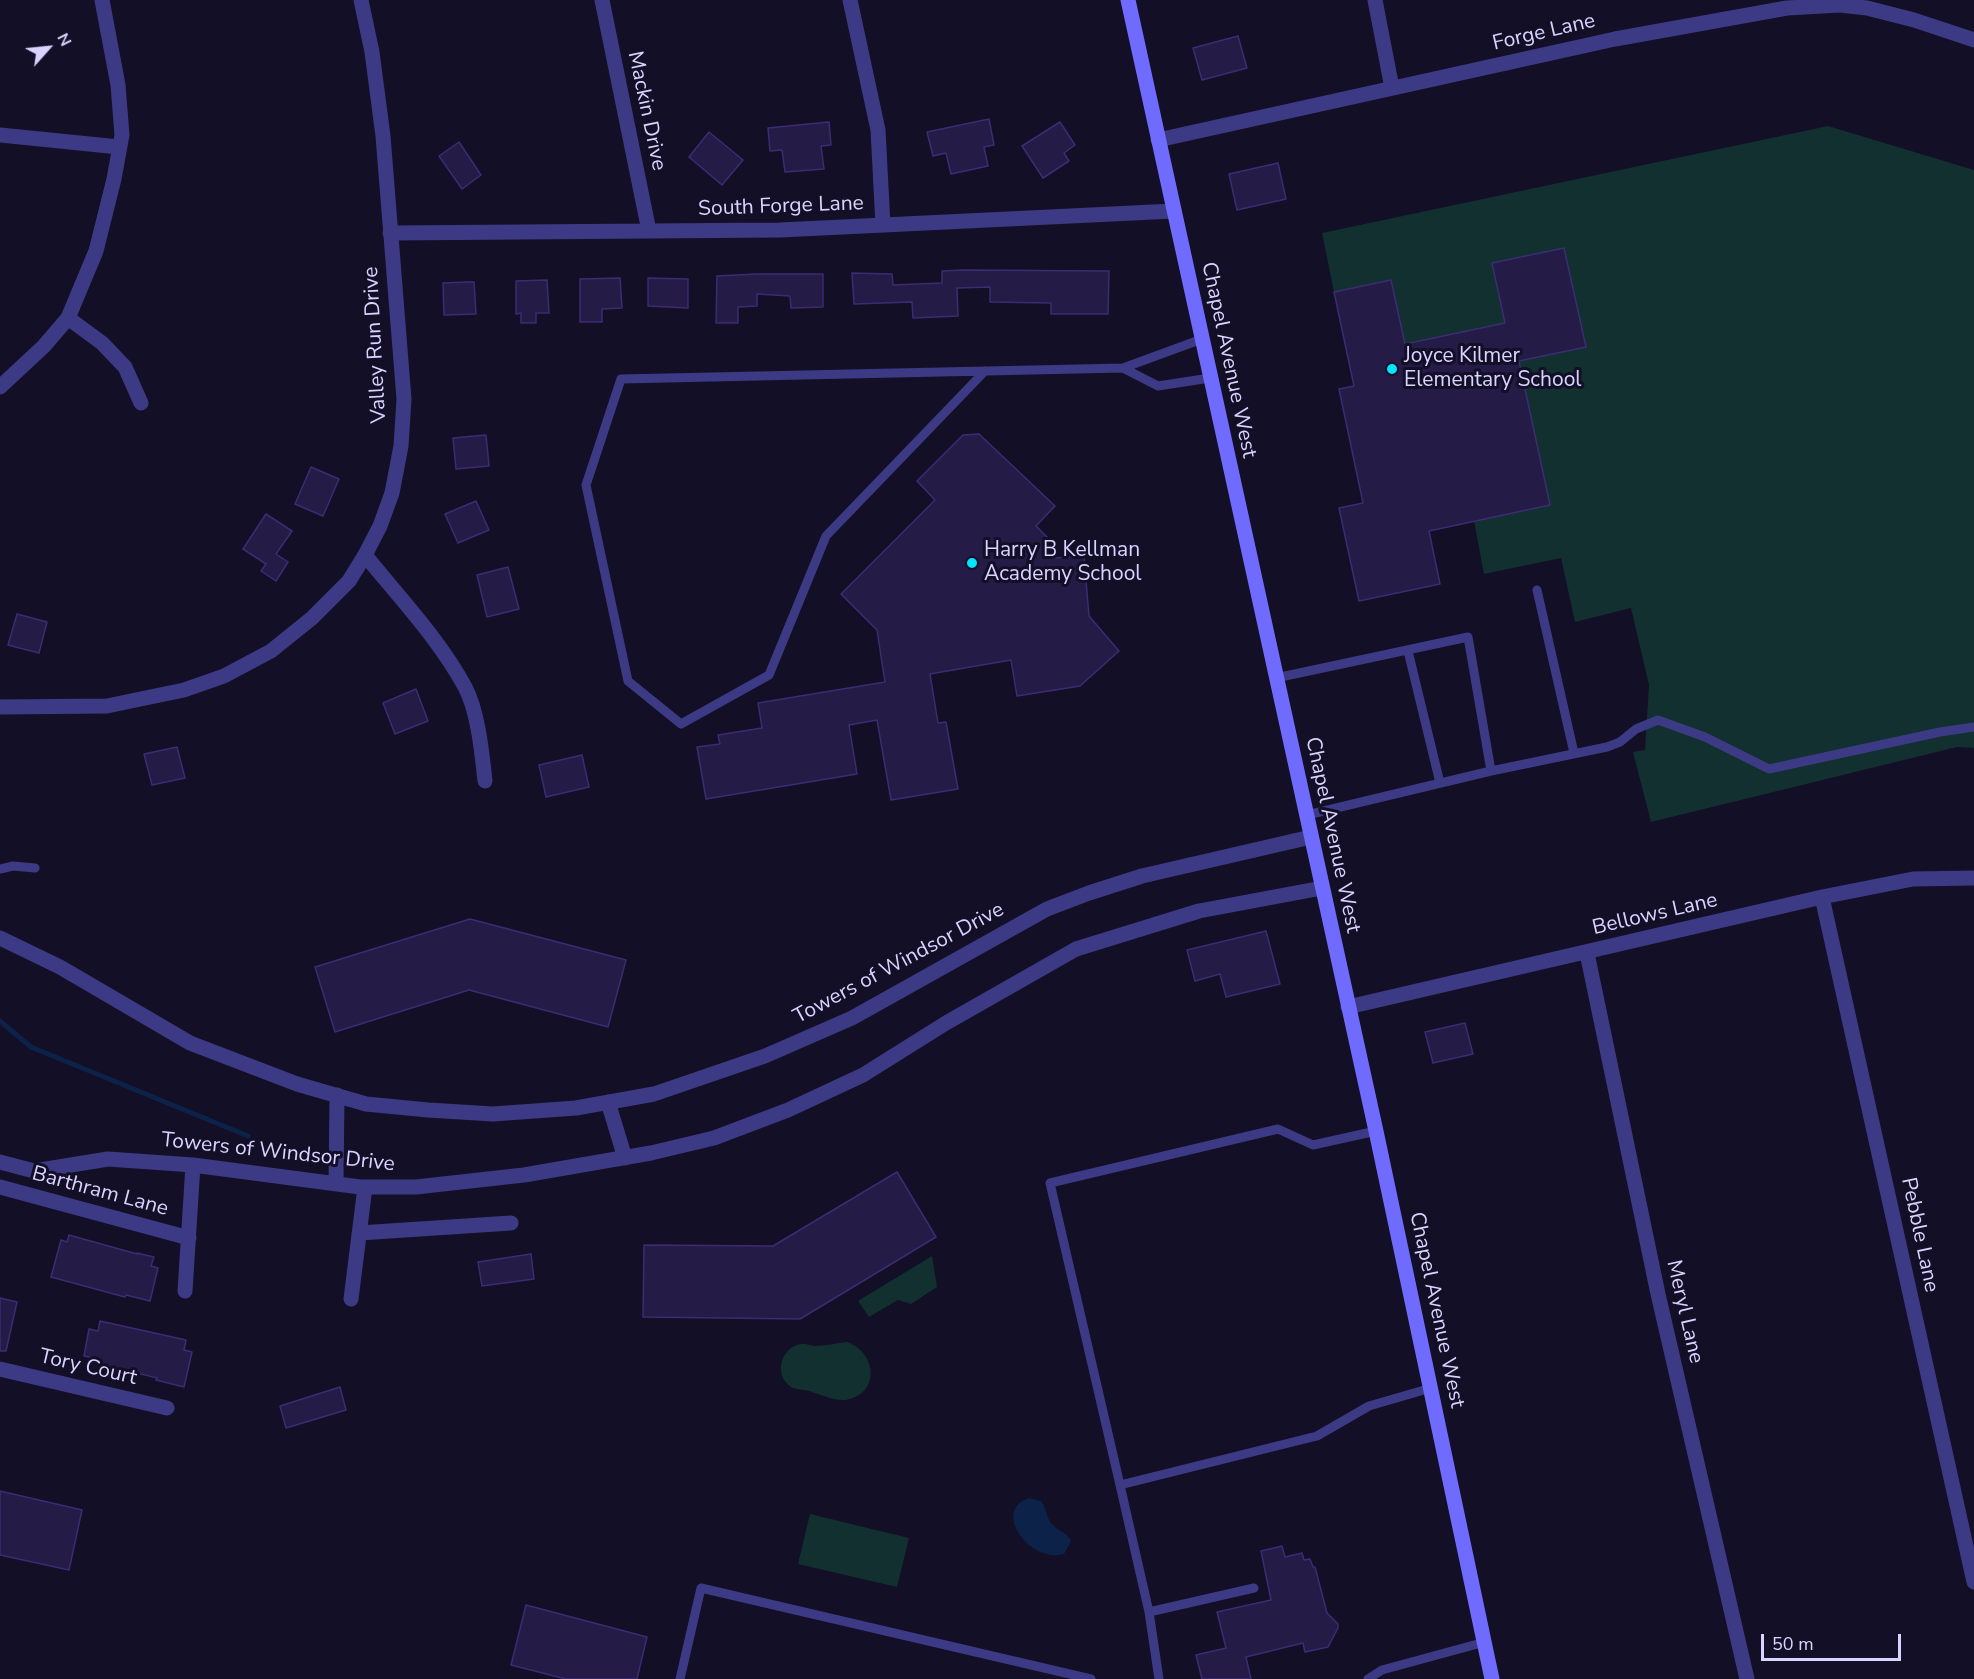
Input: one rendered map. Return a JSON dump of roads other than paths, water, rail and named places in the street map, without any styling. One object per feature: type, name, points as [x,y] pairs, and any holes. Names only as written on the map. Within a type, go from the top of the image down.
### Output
[{"type":"main road","name":"Chapel Avenue West","points":[[1128,0],[1376,1131],[1492,1679]]},
{"type":"street","points":[[0,387],[44,346],[68,318],[96,251],[122,135],[118,85],[102,0]]},
{"type":"street","name":"Valley Run Drive","points":[[0,707],[107,706],[184,690],[224,676],[271,651],[312,618],[349,581],[380,526],[392,493],[401,446],[404,399],[383,136],[372,52],[361,0]]},
{"type":"street","name":"Mackin Drive","points":[[602,0],[649,231]]},
{"type":"street","points":[[850,0],[878,130],[883,225]]},
{"type":"street","points":[[1375,0],[1392,88]]},
{"type":"street","name":"Forge Lane","points":[[1158,140],[1615,39],[1786,8],[1840,5],[1867,8],[1914,20],[1974,40]]},
{"type":"street","points":[[0,135],[119,147]]},
{"type":"street","name":"South Forge Lane","points":[[390,233],[780,230],[1174,212]]},
{"type":"street","points":[[68,318],[102,343],[125,367],[141,403]]},
{"type":"street","points":[[365,555],[431,637],[466,688],[479,734],[485,781]]},
{"type":"street","name":"Towers of Windsor Drive","points":[[0,938],[60,967],[190,1043],[297,1084],[366,1104],[493,1114],[576,1108],[654,1094],[765,1056],[852,1018],[1047,909],[1089,893],[1142,876],[1311,837]]},
{"type":"street","name":"Bellows Lane","points":[[1348,1007],[1822,897],[1913,879],[1974,878]]},
{"type":"street","name":"Towers of Windsor Drive","points":[[0,1162],[34,1171],[108,1159],[193,1166],[365,1187],[416,1187],[524,1175],[625,1158],[714,1138],[799,1105],[863,1075],[946,1023],[1076,950],[1199,911],[1322,888]]},
{"type":"street","name":"Pebble Lane","points":[[1822,897],[1974,1582]]},
{"type":"street","name":"Meryl Lane","points":[[1587,953],[1658,1294],[1747,1679]]},
{"type":"street","points":[[336,1184],[337,1095]]},
{"type":"street","points":[[608,1102],[625,1158]]},
{"type":"street","points":[[185,1291],[193,1166]]},
{"type":"street","name":"Barthram Lane","points":[[0,1187],[189,1238]]},
{"type":"street","points":[[351,1299],[365,1187]]},
{"type":"street","points":[[359,1233],[512,1223]]},
{"type":"street","name":"Tory Court","points":[[0,1369],[167,1408]]},
{"type":"lane","points":[[985,371],[825,536],[769,675],[681,724],[628,681],[585,485],[621,379],[985,371],[1123,368],[1202,339]]},
{"type":"lane","points":[[1123,368],[1158,386],[1210,378]]},
{"type":"lane","points":[[1537,590],[1574,753]]},
{"type":"lane","points":[[1276,678],[1408,651],[1468,636],[1491,771]]},
{"type":"lane","points":[[1408,651],[1440,783]]},
{"type":"lane","points":[[1307,815],[1491,771],[1607,747],[1620,742],[1636,729],[1658,720],[1705,737],[1769,769],[1940,732],[1974,727]]},
{"type":"lane","points":[[0,869],[14,866],[36,868]]},
{"type":"lane","points":[[1159,1679],[1149,1612],[1050,1184],[1278,1129],[1313,1146],[1376,1131]]},
{"type":"lane","points":[[1120,1485],[1317,1436],[1369,1406],[1431,1388]]},
{"type":"lane","points":[[680,1679],[702,1588],[1091,1679]]},
{"type":"lane","points":[[1149,1612],[1254,1588]]},
{"type":"lane","points":[[1368,1679],[1382,1670],[1485,1642]]},
{"type":"water","points":[[1029,1498],[1041,1501],[1050,1522],[1065,1533],[1071,1541],[1064,1554],[1051,1555],[1039,1551],[1028,1544],[1020,1534],[1014,1524],[1014,1513],[1018,1504]]},
{"type":"waterway","points":[[0,1021],[31,1047],[248,1136]]},
{"type":"place","name":"Joyce Kilmer Elementary School","points":[[1392,369]]},
{"type":"place","name":"Harry B Kellman Academy School","points":[[972,563]]}]
